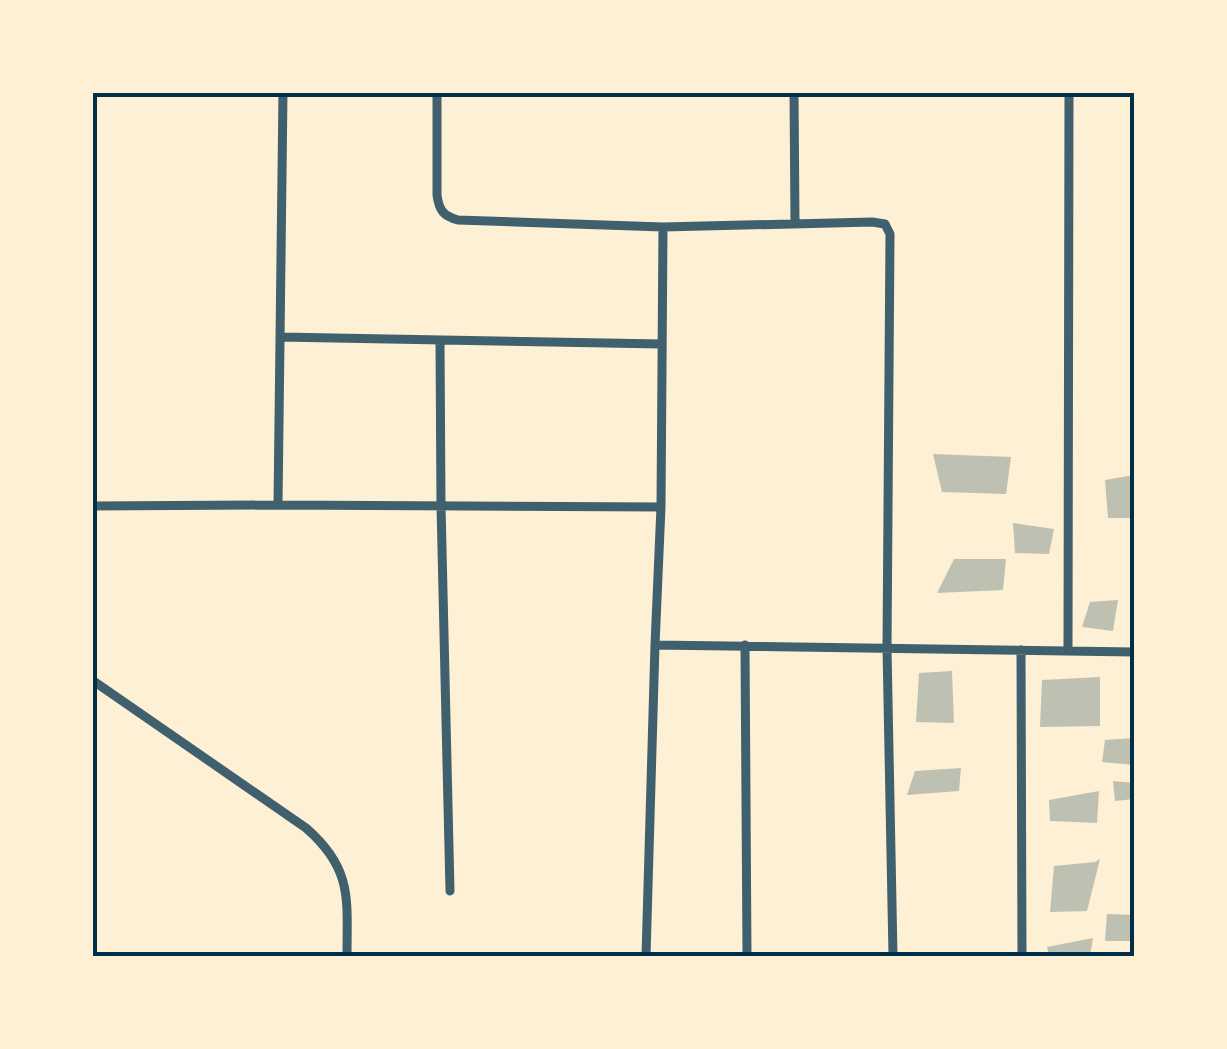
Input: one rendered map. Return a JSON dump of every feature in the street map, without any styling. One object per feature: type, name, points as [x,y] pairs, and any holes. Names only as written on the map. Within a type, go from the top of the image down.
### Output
[{"type":"street","points":[[278,505],[283,92]]},
{"type":"street","points":[[438,92],[436,194],[439,208],[458,220],[663,227],[885,224],[890,234],[887,648],[893,956]]},
{"type":"street","points":[[794,92],[795,224]]},
{"type":"street","points":[[1068,651],[1069,92]]},
{"type":"street","points":[[646,956],[661,507],[663,227]]},
{"type":"street","points":[[280,337],[662,344]]},
{"type":"street","points":[[440,340],[450,891]]},
{"type":"street","points":[[92,506],[661,507]]},
{"type":"street","points":[[656,645],[1134,652]]},
{"type":"street","points":[[745,645],[747,956]]},
{"type":"street","points":[[1021,650],[1022,956]]},
{"type":"street","points":[[92,680],[306,828],[326,846],[341,872],[348,901],[347,956]]},
{"type":"building","points":[[933,454],[1011,457],[1006,494],[942,492]]},
{"type":"building","points":[[1134,475],[1134,518],[1108,518],[1105,480]]},
{"type":"building","points":[[1013,523],[1054,529],[1049,554],[1015,553]]},
{"type":"building","points":[[954,559],[1006,559],[1003,590],[937,593]]},
{"type":"building","points":[[1118,600],[1113,631],[1082,627],[1090,602]]},
{"type":"building","points":[[952,671],[954,723],[916,722],[919,673]]},
{"type":"building","points":[[1100,677],[1100,726],[1040,727],[1042,680]]},
{"type":"building","points":[[1134,738],[1134,765],[1102,762],[1105,740]]},
{"type":"building","points":[[961,768],[959,791],[907,795],[915,771]]},
{"type":"building","points":[[1113,781],[1134,783],[1134,799],[1115,801]]},
{"type":"building","points":[[1099,791],[1097,823],[1050,821],[1049,800]]},
{"type":"building","points":[[1100,859],[1087,911],[1050,912],[1054,866]]},
{"type":"building","points":[[1107,914],[1134,915],[1134,941],[1105,941]]},
{"type":"building","points":[[1093,938],[1090,956],[1049,956],[1047,947]]}]
